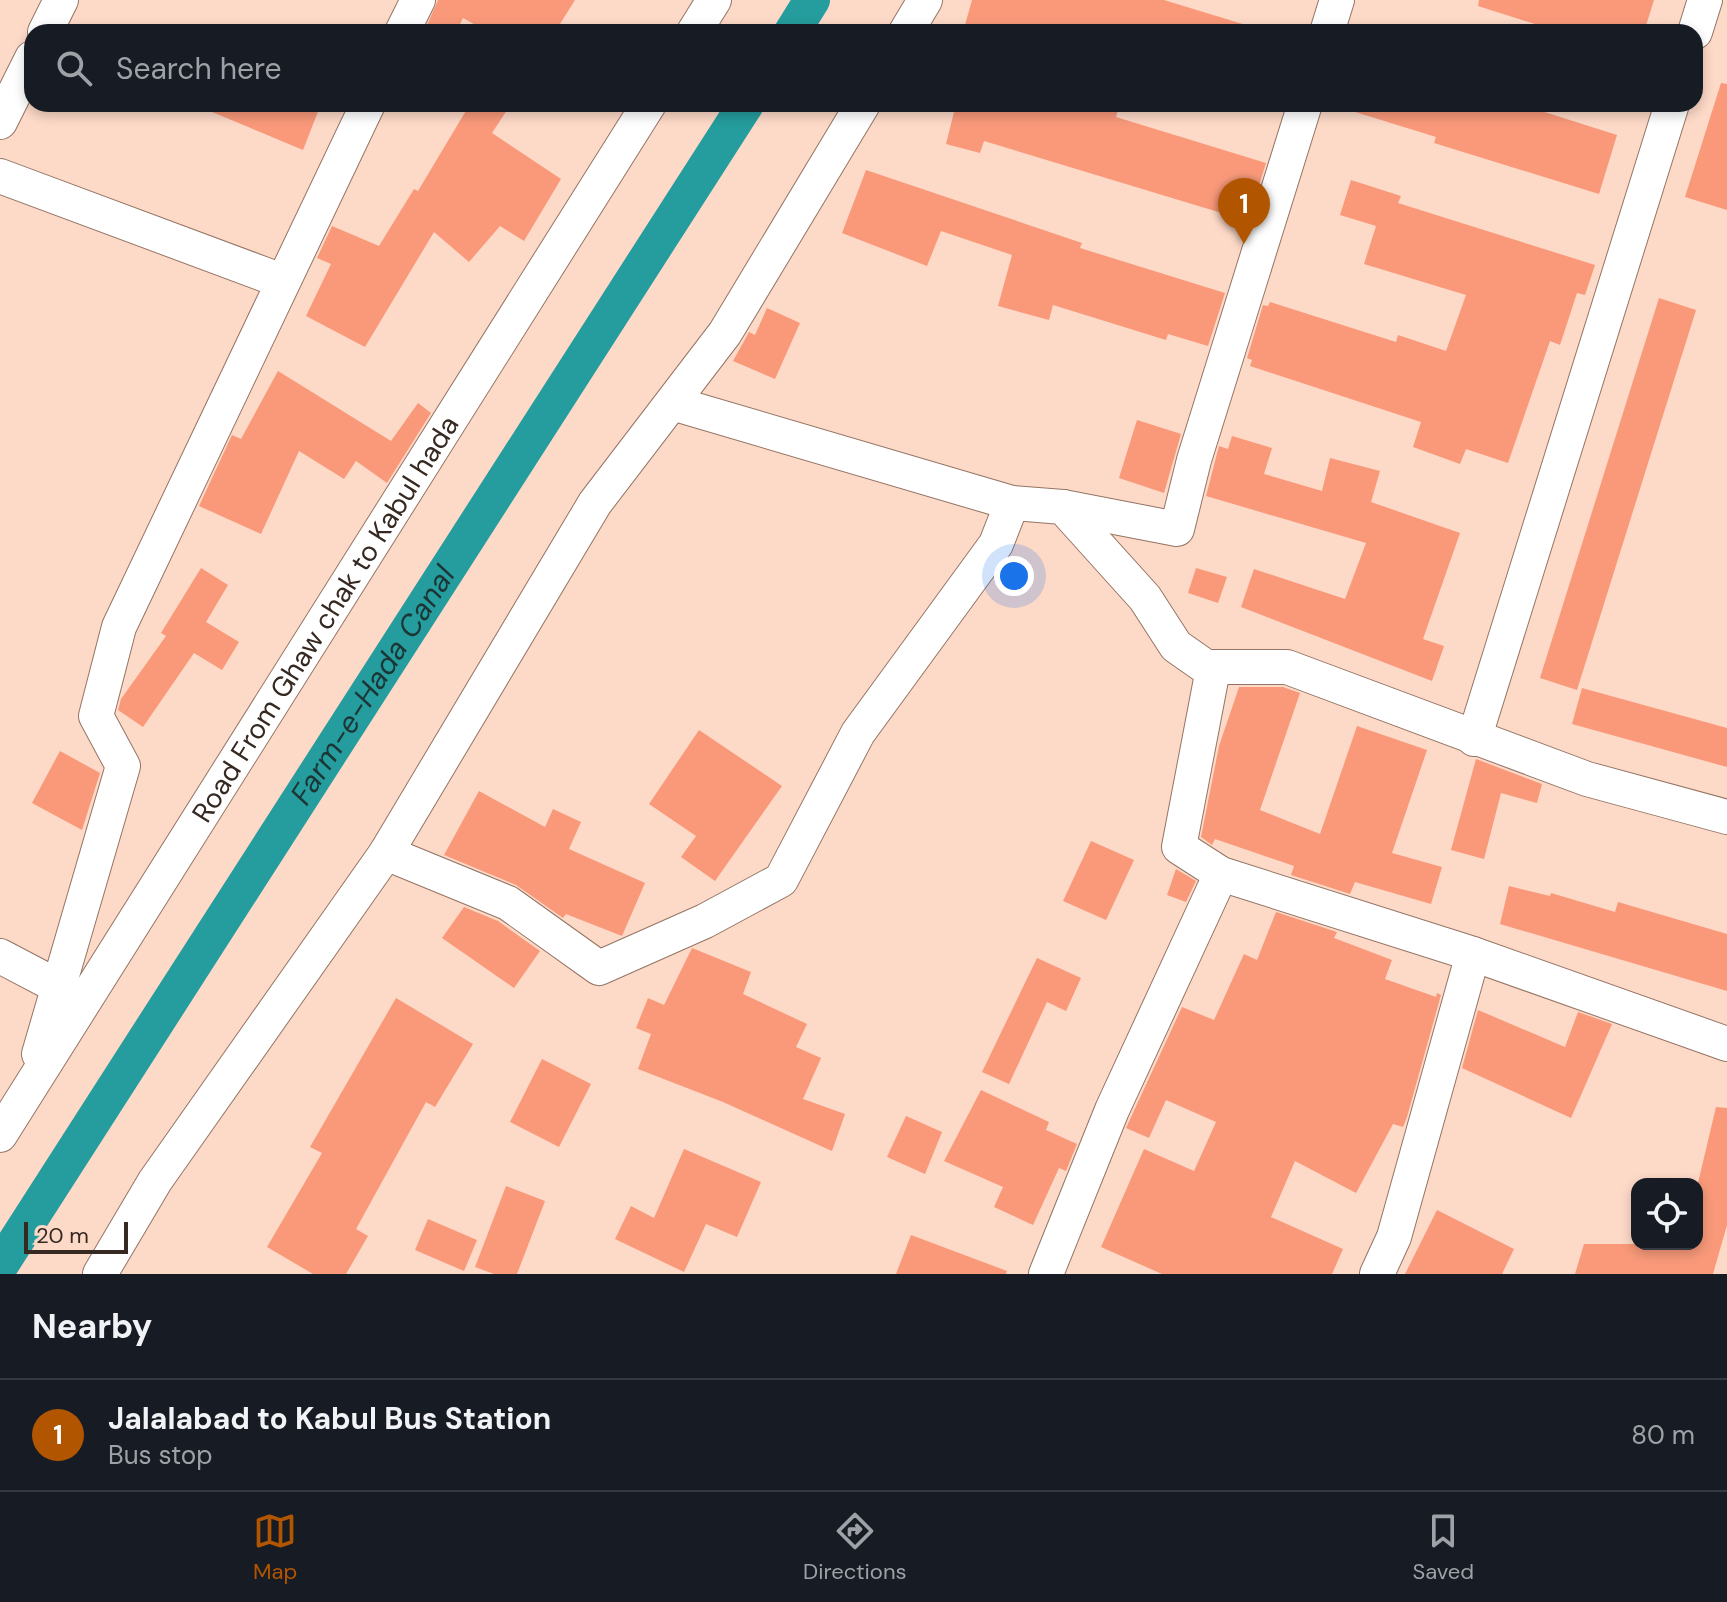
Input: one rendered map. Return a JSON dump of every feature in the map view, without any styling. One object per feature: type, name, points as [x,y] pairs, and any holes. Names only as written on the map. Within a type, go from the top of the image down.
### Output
[{"type":"street","points":[[49,24],[61,0]]},
{"type":"street","points":[[406,24],[418,0]]},
{"type":"street","points":[[699,24],[714,0]]},
{"type":"street","points":[[911,24],[925,0]]},
{"type":"street","points":[[1330,24],[1337,0]]},
{"type":"street","points":[[1698,24],[1705,0]]},
{"type":"street","points":[[0,122],[24,74]]},
{"type":"street","points":[[28,1093],[123,766],[96,716],[119,627],[364,112]]},
{"type":"street","name":"Road From Ghaw chak to Kabul hada","points":[[0,1135],[644,112]]},
{"type":"street","points":[[100,1274],[155,1181],[386,853],[595,503],[725,333],[858,112]]},
{"type":"street","points":[[672,403],[1012,503],[1063,507],[1177,529],[1194,460],[1303,112]]},
{"type":"street","points":[[1474,739],[1670,112]]},
{"type":"street","points":[[0,176],[282,281]]},
{"type":"street","points":[[386,853],[508,903],[599,968],[705,921],[781,880],[858,733],[996,544],[1012,503]]},
{"type":"street","points":[[1063,507],[1145,598],[1176,646],[1213,669],[1287,667],[1587,779],[1727,817]]},
{"type":"street","points":[[1213,669],[1179,847],[1221,874],[1473,954],[1727,1044]]},
{"type":"street","points":[[1046,1274],[1112,1110],[1221,874]]},
{"type":"street","points":[[1377,1274],[1394,1237],[1473,954]]},
{"type":"street","points":[[0,956],[59,987]]},
{"type":"building","points":[[438,0],[575,0],[560,24],[474,24],[463,18],[460,24],[428,24]]},
{"type":"building","points":[[972,0],[1164,0],[1243,24],[965,24]]},
{"type":"building","points":[[1479,0],[1654,0],[1646,24],[1535,24],[1478,6]]},
{"type":"building","points":[[1721,83],[1727,84],[1727,210],[1685,197]]},
{"type":"building","points":[[212,112],[318,112],[303,150]]},
{"type":"building","points":[[465,112],[506,112],[492,133],[561,179],[524,241],[500,226],[469,262],[434,232],[365,347],[306,316],[331,264],[317,258],[332,226],[379,246],[414,189],[418,191]]},
{"type":"building","points":[[954,112],[1118,112],[1116,117],[1266,163],[1248,221],[984,141],[980,153],[946,144]]},
{"type":"building","points":[[1355,112],[1544,112],[1617,135],[1599,194],[1434,143],[1436,137]]},
{"type":"building","points":[[866,170],[1082,243],[1080,248],[1225,293],[1208,346],[1168,334],[1166,340],[1053,305],[1049,320],[998,306],[1012,255],[941,231],[927,266],[842,233]]},
{"type":"building","points":[[1351,180],[1401,196],[1398,203],[1595,265],[1585,295],[1577,293],[1560,345],[1550,341],[1508,463],[1466,449],[1460,464],[1413,447],[1421,422],[1250,366],[1252,360],[1247,358],[1263,305],[1268,306],[1270,302],[1396,342],[1398,335],[1446,351],[1466,295],[1364,264],[1376,226],[1340,215]]},
{"type":"building","points":[[1659,298],[1696,310],[1577,690],[1540,678]]},
{"type":"building","points":[[767,308],[800,323],[775,379],[733,361],[749,332],[755,335]]},
{"type":"building","points":[[278,371],[391,441],[418,403],[431,413],[387,483],[356,461],[344,479],[299,451],[261,534],[199,506],[232,435],[241,439]]},
{"type":"building","points":[[1137,420],[1181,434],[1164,493],[1119,478]]},
{"type":"building","points":[[1232,436],[1272,448],[1264,474],[1322,491],[1330,458],[1380,471],[1371,502],[1460,533],[1423,639],[1444,646],[1432,681],[1241,607],[1254,569],[1345,599],[1366,543],[1206,496],[1219,446],[1228,449]]},
{"type":"building","points":[[201,568],[228,585],[206,622],[239,642],[222,670],[194,653],[143,727],[118,710],[121,699],[166,636],[161,633]]},
{"type":"building","points":[[1196,568],[1227,577],[1218,603],[1188,593]]},
{"type":"building","points":[[1239,687],[1283,687],[1300,693],[1260,810],[1320,834],[1357,726],[1427,750],[1392,853],[1442,867],[1431,904],[1355,882],[1350,894],[1291,875],[1294,866],[1215,839],[1212,845],[1201,837],[1219,746]]},
{"type":"building","points":[[1582,688],[1727,728],[1727,767],[1572,724]]},
{"type":"building","points":[[699,730],[782,786],[715,881],[681,857],[696,836],[649,804]]},
{"type":"building","points":[[60,751],[100,773],[82,830],[32,803]]},
{"type":"building","points":[[1476,759],[1542,784],[1537,803],[1501,793],[1484,859],[1451,850]]},
{"type":"building","points":[[479,791],[545,827],[553,809],[581,822],[569,849],[645,883],[622,936],[566,914],[563,918],[516,885],[444,855]]},
{"type":"building","points":[[1091,841],[1134,860],[1106,920],[1063,901]]},
{"type":"building","points":[[1176,869],[1196,881],[1186,902],[1167,895]]},
{"type":"building","points":[[1509,886],[1550,896],[1551,893],[1615,912],[1618,902],[1727,934],[1727,991],[1500,924]]},
{"type":"building","points":[[464,907],[498,921],[540,951],[514,988],[442,938]]},
{"type":"building","points":[[1276,912],[1337,932],[1334,938],[1392,960],[1385,979],[1436,997],[1437,993],[1441,995],[1407,1117],[1403,1127],[1393,1124],[1356,1193],[1295,1161],[1271,1217],[1343,1249],[1332,1274],[1162,1274],[1101,1247],[1144,1149],[1194,1171],[1216,1122],[1166,1100],[1149,1138],[1126,1128],[1182,1007],[1214,1020],[1244,954],[1257,960]]},
{"type":"building","points":[[692,948],[751,972],[743,994],[807,1024],[796,1047],[821,1058],[803,1099],[845,1114],[832,1151],[723,1102],[638,1069],[651,1034],[636,1028],[648,998],[664,1005]]},
{"type":"building","points":[[1037,958],[1081,978],[1066,1011],[1047,1002],[1009,1084],[982,1072]]},
{"type":"building","points":[[396,998],[473,1044],[435,1107],[426,1102],[356,1229],[368,1236],[346,1274],[313,1274],[267,1247],[322,1153],[310,1147]]},
{"type":"building","points":[[1478,1010],[1565,1047],[1578,1012],[1612,1024],[1571,1118],[1462,1068]]},
{"type":"building","points":[[542,1059],[591,1084],[559,1147],[510,1122]]},
{"type":"building","points":[[981,1090],[1049,1122],[1046,1130],[1077,1144],[1066,1171],[1059,1168],[1033,1225],[994,1207],[1003,1187],[944,1161]]},
{"type":"building","points":[[1716,1107],[1727,1108],[1727,1225],[1713,1274],[1575,1274],[1584,1244],[1631,1244],[1631,1250],[1703,1250],[1703,1178],[1699,1178]]},
{"type":"building","points":[[906,1116],[942,1132],[925,1174],[887,1157]]},
{"type":"building","points":[[684,1149],[761,1182],[737,1237],[706,1224],[684,1272],[615,1239],[631,1206],[654,1218]]},
{"type":"building","points":[[506,1186],[545,1201],[517,1274],[494,1274],[475,1267]]},
{"type":"building","points":[[1437,1210],[1514,1249],[1502,1274],[1405,1274]]},
{"type":"building","points":[[428,1219],[477,1240],[464,1271],[415,1250]]},
{"type":"building","points":[[911,1235],[1007,1271],[1006,1274],[896,1274]]},
{"type":"waterway","name":"Farm-e-Hada Canal","points":[[797,24],[812,0]]},
{"type":"waterway","name":"Farm-e-Hada Canal","points":[[0,1266],[741,112]]},
{"type":"place","name":"Jalalabad to Kabul Bus Station","points":[[1244,244]]}]
